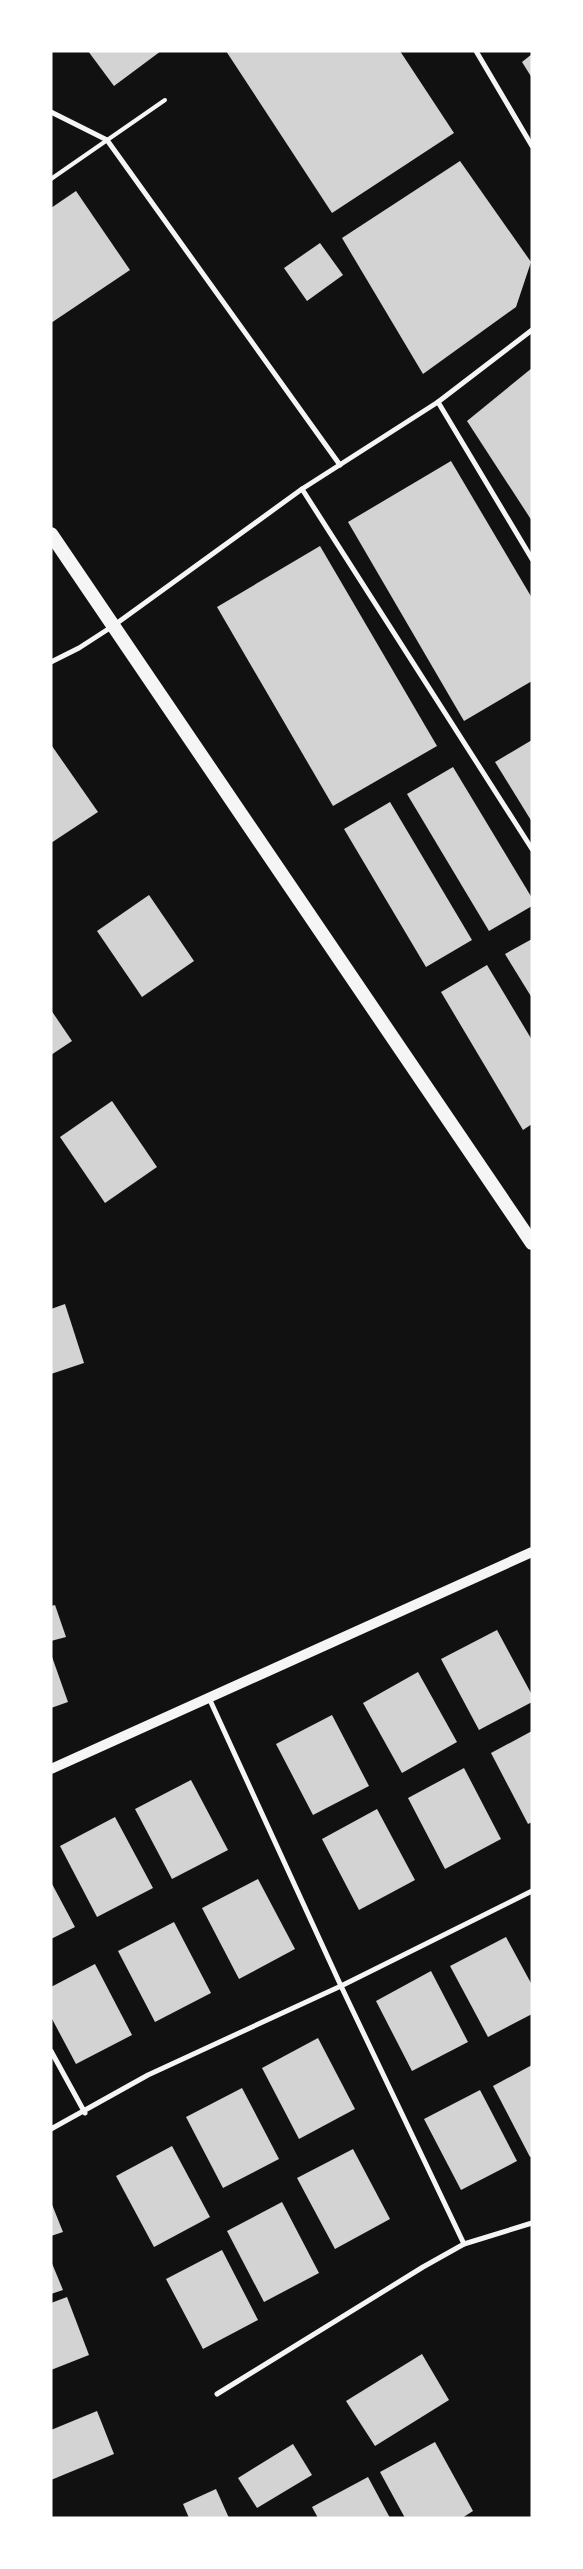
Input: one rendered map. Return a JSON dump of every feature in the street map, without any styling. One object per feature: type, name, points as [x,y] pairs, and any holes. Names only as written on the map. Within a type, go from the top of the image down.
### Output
[{"type":"highway","points":[[51,534],[532,1243]]},
{"type":"main road","points":[[51,1769],[532,1552]]},
{"type":"street","points":[[476,51],[532,146]]},
{"type":"street","points":[[51,112],[107,140],[340,465]]},
{"type":"street","points":[[51,662],[79,648],[113,626],[302,489],[438,402],[532,330]]},
{"type":"street","points":[[438,402],[532,559]]},
{"type":"street","points":[[302,489],[532,849]]},
{"type":"street","points":[[209,1698],[341,1986],[464,2244]]},
{"type":"street","points":[[51,2129],[84,2113],[148,2075],[341,1986],[532,1891]]},
{"type":"street","points":[[51,2051],[84,2113]]},
{"type":"street","points":[[217,2394],[423,2267],[464,2244],[532,2223]]},
{"type":"lane","points":[[51,179],[165,100]]},
{"type":"building","points":[[88,51],[161,51],[114,86]]},
{"type":"building","points":[[226,51],[400,51],[454,133],[332,213]]},
{"type":"building","points":[[532,54],[532,78],[522,62]]},
{"type":"building","points":[[460,161],[531,262],[516,307],[423,374],[342,238]]},
{"type":"building","points":[[76,191],[130,270],[51,323],[51,208]]},
{"type":"building","points":[[320,243],[343,275],[307,301],[284,268]]},
{"type":"building","points":[[532,368],[532,521],[467,421]]},
{"type":"building","points":[[451,461],[532,598],[532,681],[464,721],[348,522]]},
{"type":"building","points":[[320,546],[437,746],[333,806],[217,607]]},
{"type":"building","points":[[532,740],[532,822],[495,762]]},
{"type":"building","points":[[51,747],[98,812],[51,843]]},
{"type":"building","points":[[453,767],[532,898],[532,906],[489,931],[407,794]]},
{"type":"building","points":[[390,802],[472,940],[426,967],[344,829]]},
{"type":"building","points":[[149,895],[194,961],[142,997],[97,931]]},
{"type":"building","points":[[532,939],[532,998],[505,954]]},
{"type":"building","points":[[487,965],[532,1040],[532,1124],[523,1130],[441,992]]},
{"type":"building","points":[[51,1010],[72,1041],[51,1055]]},
{"type":"building","points":[[112,1101],[157,1167],[105,1203],[60,1137]]},
{"type":"building","points":[[65,1304],[84,1363],[51,1374],[51,1309]]},
{"type":"building","points":[[55,1605],[66,1637],[51,1641],[51,1606]]},
{"type":"building","points":[[497,1630],[532,1695],[532,1702],[479,1730],[441,1659]]},
{"type":"building","points":[[51,1654],[68,1702],[51,1708]]},
{"type":"building","points":[[418,1672],[457,1742],[402,1773],[363,1703]]},
{"type":"building","points":[[332,1715],[369,1786],[313,1815],[276,1744]]},
{"type":"building","points":[[532,1731],[532,1822],[528,1824],[491,1753]]},
{"type":"building","points":[[464,1768],[501,1839],[445,1869],[408,1798]]},
{"type":"building","points":[[191,1780],[228,1850],[172,1879],[135,1809]]},
{"type":"building","points":[[377,1809],[415,1880],[359,1910],[322,1839]]},
{"type":"building","points":[[115,1817],[153,1888],[97,1917],[60,1846]]},
{"type":"building","points":[[258,1879],[295,1949],[239,1979],[202,1908]]},
{"type":"building","points":[[51,1882],[75,1927],[51,1939]]},
{"type":"building","points":[[174,1922],[211,1993],[155,2022],[118,1951]]},
{"type":"building","points":[[506,1937],[532,1985],[532,2014],[488,2037],[450,1966]]},
{"type":"building","points":[[95,1964],[132,2035],[76,2064],[51,2017],[51,1987]]},
{"type":"building","points":[[431,1971],[468,2042],[412,2071],[376,2001]]},
{"type":"building","points":[[318,2038],[355,2109],[299,2139],[262,2068]]},
{"type":"building","points":[[532,2065],[532,2156],[530,2157],[493,2086]]},
{"type":"building","points":[[242,2088],[279,2159],[223,2188],[186,2117]]},
{"type":"building","points":[[480,2090],[517,2161],[461,2190],[424,2119]]},
{"type":"building","points":[[172,2146],[210,2217],[154,2247],[116,2176]]},
{"type":"building","points":[[353,2149],[390,2219],[335,2249],[297,2178]]},
{"type":"building","points":[[51,2202],[63,2232],[51,2236]]},
{"type":"building","points":[[282,2202],[319,2273],[264,2302],[227,2231]]},
{"type":"building","points":[[222,2250],[258,2320],[203,2349],[166,2279]]},
{"type":"building","points":[[51,2261],[63,2290],[51,2294]]},
{"type":"building","points":[[67,2297],[89,2355],[51,2370],[51,2303]]},
{"type":"building","points":[[422,2354],[449,2400],[375,2446],[346,2401]]},
{"type":"building","points":[[97,2411],[114,2454],[51,2480],[51,2430]]},
{"type":"building","points":[[435,2442],[473,2511],[462,2518],[405,2518],[380,2472]]},
{"type":"building","points":[[293,2444],[312,2475],[257,2508],[238,2478]]},
{"type":"building","points":[[368,2477],[390,2518],[318,2518],[312,2507]]},
{"type":"building","points":[[216,2489],[229,2518],[189,2518],[183,2504]]}]
